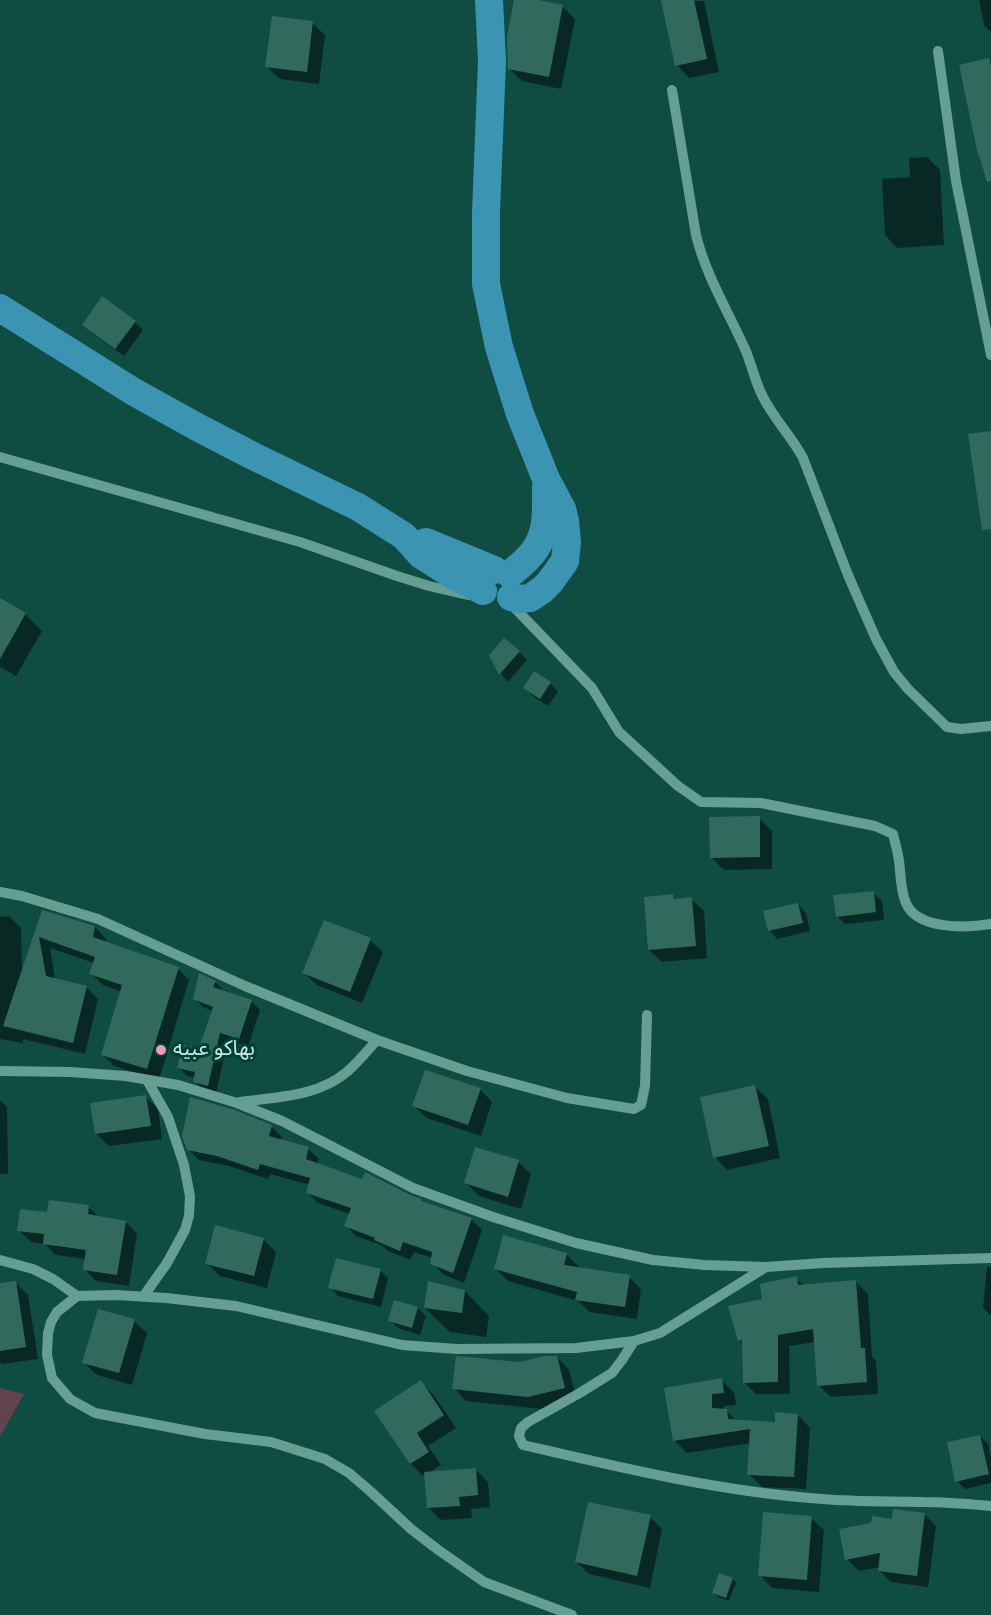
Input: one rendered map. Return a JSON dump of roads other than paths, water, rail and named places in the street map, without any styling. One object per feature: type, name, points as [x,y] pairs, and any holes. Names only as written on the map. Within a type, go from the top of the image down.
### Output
[{"type":"main road","points":[[0,308],[134,392],[253,456],[358,507],[404,537],[421,555],[454,576],[499,589],[533,553],[542,538],[546,523],[546,479],[520,414],[499,347],[486,284],[486,212],[492,61],[489,0]]},
{"type":"street","points":[[938,51],[956,181],[991,355]]},
{"type":"street","points":[[672,90],[701,255],[745,350],[762,395],[803,458],[848,575],[876,639],[894,672],[947,727],[961,729],[991,726]]},
{"type":"street","points":[[0,457],[300,542],[429,586],[461,594],[499,589],[537,633],[563,656],[592,688],[619,732],[685,792],[701,802],[761,803],[875,826],[892,834],[899,860],[903,894],[906,903],[917,916],[931,923],[944,925],[991,924]]},
{"type":"street","points":[[0,892],[22,896],[98,919],[244,986],[377,1040],[466,1071],[567,1098],[634,1108],[640,1106],[643,1099],[647,1015]]},
{"type":"street","points":[[237,1102],[303,1094],[326,1086],[347,1072],[377,1040]]},
{"type":"street","points":[[0,1071],[126,1076],[178,1085],[237,1102],[282,1121],[413,1188],[555,1237],[653,1260],[766,1267],[991,1258]]},
{"type":"street","points":[[143,1297],[167,1263],[185,1230],[189,1216],[190,1196],[184,1165],[168,1117],[147,1080]]},
{"type":"street","points":[[0,1260],[33,1269],[78,1296],[116,1295],[236,1306],[402,1345],[457,1349],[576,1348],[634,1341],[660,1333],[766,1267]]},
{"type":"street","points":[[78,1296],[57,1312],[48,1333],[47,1355],[52,1377],[70,1399],[95,1413],[206,1434],[271,1442],[325,1459],[349,1473],[437,1549],[484,1582],[572,1615]]},
{"type":"street","points":[[634,1341],[612,1373],[521,1428],[519,1437],[523,1445],[655,1474],[748,1491],[822,1500],[991,1506]]},
{"type":"place","name":"بهاكو عبيه","points":[[161,1050]]}]
